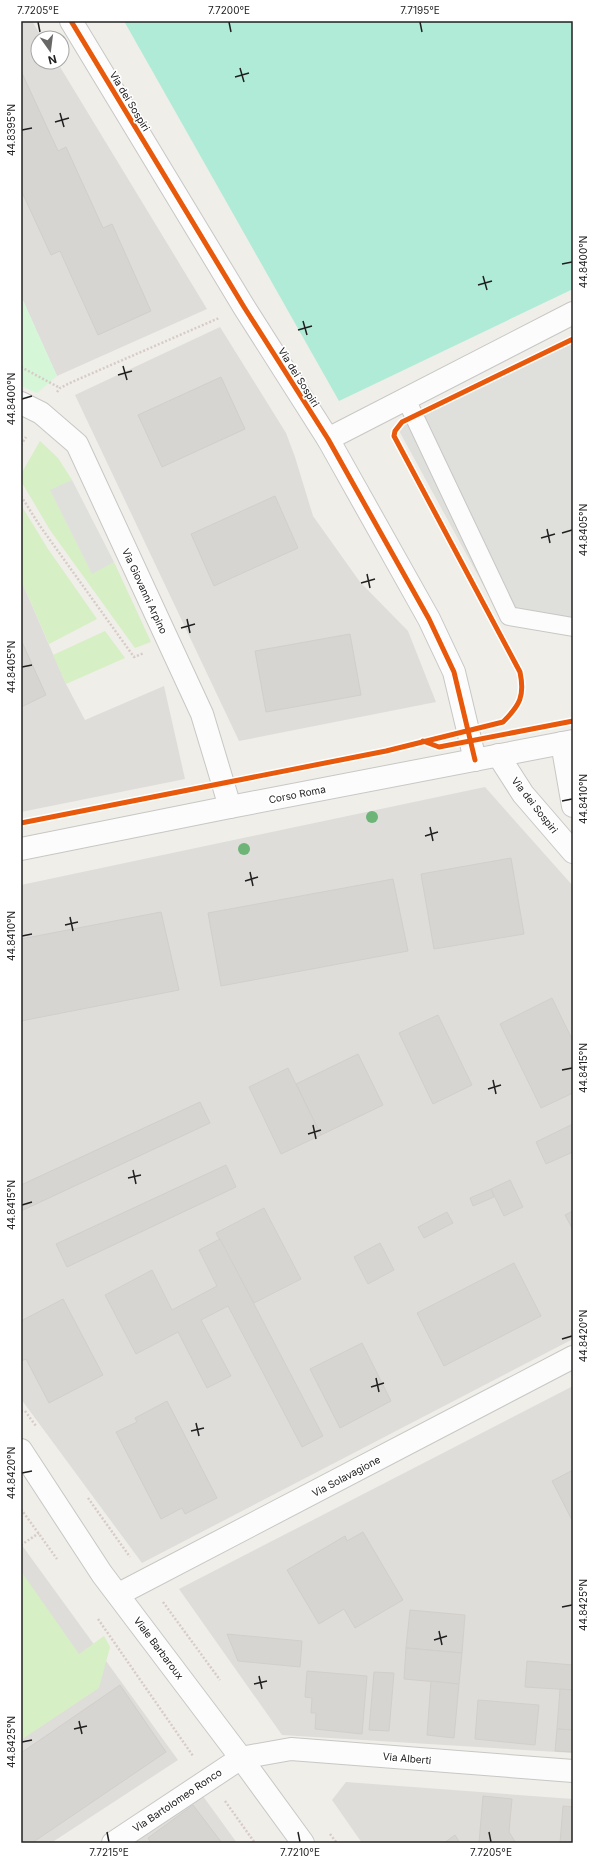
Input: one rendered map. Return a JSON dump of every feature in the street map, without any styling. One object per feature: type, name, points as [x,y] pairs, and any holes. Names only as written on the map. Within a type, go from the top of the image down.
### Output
[{"type":"street","name":"Via dei Sospiri","points":[[71,21],[244,307],[328,439],[429,619],[451,665],[475,760]]},
{"type":"street","points":[[328,439],[573,313]]},
{"type":"street","name":"Via Giovanni Arpino","points":[[21,403],[41,413],[77,444],[202,714],[230,807]]},
{"type":"street","points":[[568,742],[573,806]]},
{"type":"street","name":"Corso Roma","points":[[21,849],[568,742]]},
{"type":"street","name":"Via dei Sospiri","points":[[498,756],[523,794],[573,852]]},
{"type":"street","name":"Via Solavagione","points":[[119,1594],[573,1357]]},
{"type":"street","name":"Viale Barbaroux","points":[[21,1450],[102,1574],[119,1594],[303,1843]]},
{"type":"street","name":"Via Alberti","points":[[241,1758],[291,1749],[573,1771]]},
{"type":"street","name":"Via Bartolomeo Ronco","points":[[113,1843],[241,1758]]},
{"type":"lane","points":[[406,399],[509,616],[573,627]]},
{"type":"path","points":[[41,413],[60,388],[244,307]]},
{"type":"path","points":[[21,367],[60,388]]},
{"type":"path","points":[[21,496],[40,526],[134,657],[169,643]]},
{"type":"path","points":[[21,1412],[25,1411],[39,1431]]},
{"type":"path","points":[[86,1495],[224,1686]]},
{"type":"path","points":[[21,1510],[60,1563]]},
{"type":"path","points":[[96,1615],[255,1843]]},
{"type":"path","points":[[327,1830],[337,1843]]},
{"type":"shaded area","points":[[21,21],[32,21],[37,30],[30,30],[30,70],[62,70],[207,309],[57,376],[21,296]]},
{"type":"shaded area","points":[[220,327],[286,433],[313,516],[360,582],[408,631],[436,702],[239,741],[75,395]]},
{"type":"shaded area","points":[[573,343],[573,627],[505,625],[397,427]]},
{"type":"shaded area","points":[[72,480],[114,562],[92,574],[50,490]]},
{"type":"shaded area","points":[[21,580],[66,684],[85,720],[164,686],[185,779],[21,812]]},
{"type":"shaded area","points":[[485,787],[573,886],[573,1339],[142,1563],[21,1399],[21,885]]},
{"type":"shaded area","points":[[573,1386],[573,1753],[282,1735],[179,1589]]},
{"type":"shaded area","points":[[21,1544],[178,1760],[51,1843],[21,1843]]},
{"type":"shaded area","points":[[346,1782],[573,1799],[573,1843],[362,1843],[332,1800]]},
{"type":"shaded area","points":[[200,1792],[237,1843],[127,1843]]},
{"type":"green space","points":[[124,21],[573,21],[573,289],[339,401]]},
{"type":"green space","points":[[21,296],[57,376],[37,393],[21,386]]},
{"type":"green space","points":[[40,441],[58,458],[72,480],[51,491],[92,573],[114,562],[151,642],[135,648],[50,530],[21,481],[21,474]]},
{"type":"green space","points":[[21,505],[48,549],[97,619],[49,644],[21,580]]},
{"type":"green space","points":[[105,631],[125,658],[66,684],[53,655]]},
{"type":"green space","points":[[21,1571],[79,1654],[104,1636],[110,1647],[99,1688],[21,1740]]},
{"type":"building","points":[[21,71],[58,151],[66,147],[103,228],[112,224],[151,311],[98,335],[60,251],[51,255],[21,190]]},
{"type":"building","points":[[221,377],[245,429],[162,467],[138,415]]},
{"type":"building","points":[[275,496],[298,548],[214,586],[191,534]]},
{"type":"building","points":[[350,634],[361,695],[266,712],[255,651]]},
{"type":"building","points":[[21,640],[46,695],[21,707]]},
{"type":"building","points":[[511,858],[524,934],[434,949],[421,874]]},
{"type":"building","points":[[393,879],[408,951],[221,986],[208,913]]},
{"type":"building","points":[[161,912],[179,990],[21,1021],[21,939]]},
{"type":"building","points":[[552,998],[573,1041],[573,1093],[541,1108],[500,1024]]},
{"type":"building","points":[[438,1015],[472,1085],[433,1104],[399,1033]]},
{"type":"building","points":[[358,1054],[383,1105],[321,1135],[296,1084]]},
{"type":"building","points":[[288,1068],[321,1135],[281,1154],[249,1087]]},
{"type":"building","points":[[200,1102],[210,1123],[21,1211],[21,1185]]},
{"type":"building","points":[[573,1124],[573,1152],[546,1164],[536,1142]]},
{"type":"building","points":[[226,1165],[236,1187],[67,1267],[56,1244]]},
{"type":"building","points":[[510,1180],[523,1207],[504,1216],[491,1189]]},
{"type":"building","points":[[491,1189],[494,1197],[473,1206],[470,1198]]},
{"type":"building","points":[[264,1208],[301,1279],[254,1303],[216,1233]]},
{"type":"building","points":[[573,1211],[573,1230],[565,1215]]},
{"type":"building","points":[[447,1212],[453,1223],[424,1238],[418,1227]]},
{"type":"building","points":[[220,1239],[323,1436],[302,1447],[228,1306],[201,1320],[231,1376],[207,1388],[178,1332],[136,1354],[105,1295],[152,1270],[172,1310],[217,1286],[199,1250]]},
{"type":"building","points":[[380,1243],[394,1270],[368,1284],[354,1257]]},
{"type":"building","points":[[514,1263],[541,1316],[444,1366],[417,1313]]},
{"type":"building","points":[[63,1299],[103,1375],[49,1403],[26,1359],[21,1361],[21,1321]]},
{"type":"building","points":[[362,1343],[391,1401],[340,1428],[310,1369]]},
{"type":"building","points":[[167,1401],[217,1498],[185,1514],[182,1508],[161,1519],[116,1432],[137,1422],[135,1418]]},
{"type":"building","points":[[573,1470],[573,1522],[552,1481]]},
{"type":"building","points":[[363,1532],[403,1600],[355,1628],[344,1609],[319,1624],[287,1570],[345,1536],[347,1541]]},
{"type":"building","points":[[410,1610],[465,1615],[462,1653],[406,1648]]},
{"type":"building","points":[[227,1634],[302,1641],[300,1667],[238,1661]]},
{"type":"building","points":[[406,1648],[462,1653],[459,1684],[404,1679]]},
{"type":"building","points":[[527,1661],[573,1665],[573,1690],[525,1687]]},
{"type":"building","points":[[307,1671],[367,1676],[362,1734],[315,1729],[316,1713],[311,1713],[312,1698],[305,1697]]},
{"type":"building","points":[[374,1672],[394,1673],[389,1731],[369,1730]]},
{"type":"building","points":[[431,1681],[459,1684],[454,1738],[427,1735]]},
{"type":"building","points":[[120,1685],[166,1752],[32,1843],[21,1843],[21,1753]]},
{"type":"building","points":[[560,1689],[573,1690],[573,1730],[557,1729]]},
{"type":"building","points":[[478,1700],[539,1705],[535,1745],[475,1739]]},
{"type":"building","points":[[557,1729],[573,1730],[573,1752],[555,1751]]},
{"type":"building","points":[[483,1796],[512,1799],[509,1832],[516,1843],[479,1843]]},
{"type":"building","points":[[193,1805],[222,1843],[151,1843],[148,1838]]},
{"type":"building","points":[[563,1806],[573,1807],[573,1843],[560,1843]]},
{"type":"building","points":[[455,1835],[460,1843],[444,1843]]},
{"type":"cycle path","points":[[71,21],[244,307],[328,439],[429,619],[454,672],[475,760]]},
{"type":"cycle path","points":[[21,823],[386,751],[503,722],[514,710],[520,700],[522,688],[520,672],[394,436],[395,431],[402,422],[573,339]]},
{"type":"cycle path","points":[[423,741],[439,747],[573,721]]}]
